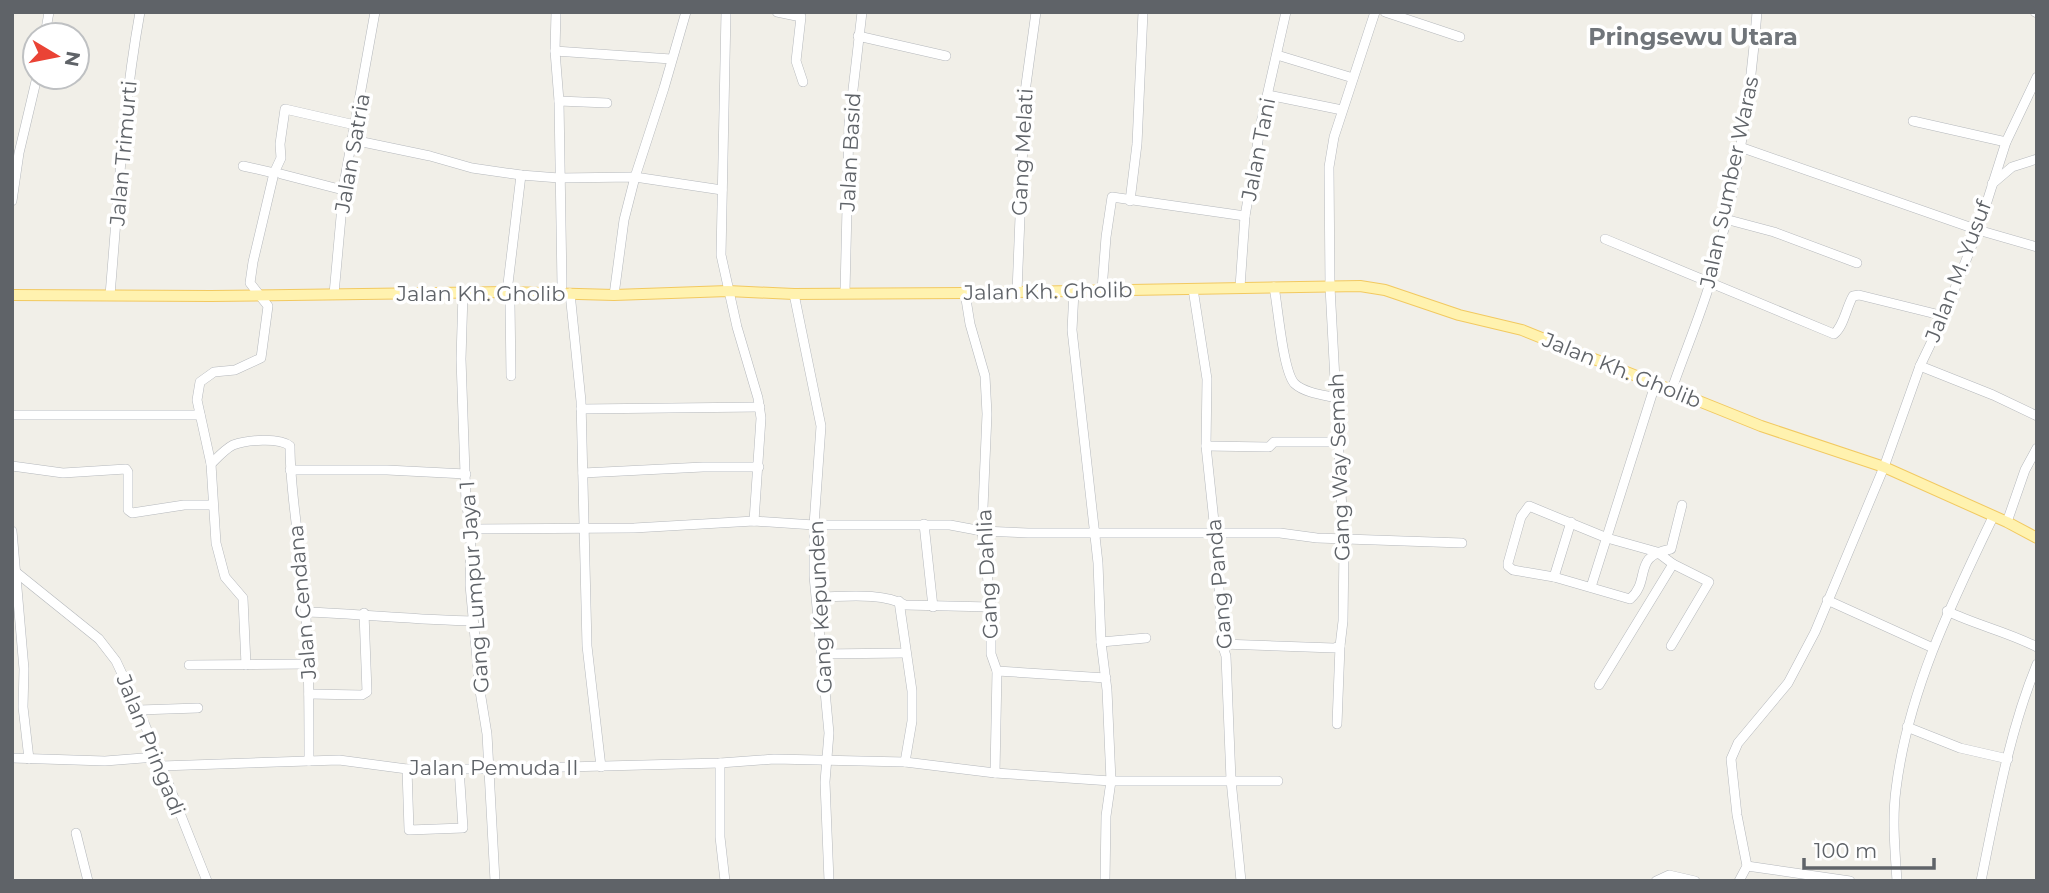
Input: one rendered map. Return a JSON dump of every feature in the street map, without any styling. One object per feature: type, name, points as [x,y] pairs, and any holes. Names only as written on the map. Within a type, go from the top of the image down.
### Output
[{"type":"main road","name":"Jalan Kh. Gholib","points":[[12,295],[258,295],[566,290],[614,295],[728,291],[965,293],[1360,286],[1385,290],[1459,315],[1522,330],[1761,426],[1884,467],[2037,538]]},
{"type":"street","name":"Jalan Trimurti","points":[[110,295],[131,61],[140,12]]},
{"type":"street","name":"Jalan Satria","points":[[334,294],[343,190],[375,12]]},
{"type":"street","points":[[556,12],[559,178],[566,290],[581,409],[587,646],[601,767]]},
{"type":"street","points":[[614,295],[624,220],[686,12]]},
{"type":"street","points":[[726,12],[721,255],[728,291],[760,407],[759,467],[754,521]]},
{"type":"street","points":[[777,12],[801,17],[796,61],[803,82]]},
{"type":"street","name":"Jalan Basid","points":[[845,292],[849,124],[862,12]]},
{"type":"street","name":"Gang Melati","points":[[1017,292],[1025,92],[1036,12]]},
{"type":"street","points":[[1130,201],[1137,144],[1143,12]]},
{"type":"street","name":"Jalan Tani","points":[[1240,287],[1245,216],[1286,12]]},
{"type":"street","name":"Gang Way Semah","points":[[1337,724],[1339,646],[1343,621],[1343,538],[1330,287],[1329,167],[1342,110],[1375,12]]},
{"type":"street","points":[[1385,12],[1460,37]]},
{"type":"street","name":"Jalan Sumber Waras","points":[[1672,389],[1709,284],[1725,219],[1752,81],[1757,12]]},
{"type":"street","points":[[858,37],[946,56]]},
{"type":"street","points":[[555,51],[671,59]]},
{"type":"street","points":[[1278,55],[1353,78]]},
{"type":"street","name":"Jalan M. Yusuf","points":[[1747,866],[1737,815],[1731,759],[1738,743],[1788,683],[1815,632],[1884,467],[1920,366],[1944,317],[1978,230],[2006,142],[2037,77]]},
{"type":"street","points":[[12,201],[19,153],[34,91]]},
{"type":"street","points":[[1268,94],[1342,110]]},
{"type":"street","points":[[559,101],[607,103]]},
{"type":"street","points":[[246,664],[243,598],[228,584],[222,568],[212,505],[211,464],[200,415],[198,390],[203,377],[214,372],[235,370],[261,358],[268,306],[250,283],[278,173],[285,109],[355,125]]},
{"type":"street","points":[[1913,121],[2006,142]]},
{"type":"street","points":[[353,140],[472,168],[521,175],[559,178],[635,177],[723,190]]},
{"type":"street","points":[[1740,147],[1978,230],[2037,247]]},
{"type":"street","points":[[1991,185],[2012,167],[2037,159]]},
{"type":"street","points":[[243,166],[343,190]]},
{"type":"street","points":[[511,376],[510,303],[507,292],[521,175]]},
{"type":"street","points":[[1102,290],[1112,197],[1245,216]]},
{"type":"street","points":[[1725,219],[1774,232],[1857,263]]},
{"type":"street","points":[[1605,239],[1835,334],[1853,296],[1859,295],[1944,317]]},
{"type":"street","points":[[1274,287],[1286,368],[1291,379],[1297,386],[1309,391],[1337,398]]},
{"type":"street","name":"Gang Panda","points":[[1193,289],[1207,379],[1206,446],[1222,644],[1226,656],[1231,780],[1241,881]]},
{"type":"street","points":[[1074,291],[1072,330],[1095,534],[1111,781],[1106,816],[1105,881]]},
{"type":"street","name":"Gang Lumpur Jaya 1","points":[[463,293],[460,359],[466,502],[471,529],[473,621],[486,734],[495,881]]},
{"type":"street","name":"Gang Kepunden","points":[[794,293],[821,426],[814,525],[814,576],[829,733],[825,782],[829,881]]},
{"type":"street","name":"Gang Dahlia","points":[[965,293],[970,324],[985,376],[982,531],[991,607],[992,654],[997,671],[995,773]]},
{"type":"street","points":[[1920,366],[2037,416]]},
{"type":"street","points":[[1591,587],[1656,385]]},
{"type":"street","points":[[581,409],[760,407]]},
{"type":"street","points":[[12,415],[200,415]]},
{"type":"street","name":"Jalan Cendana","points":[[211,464],[230,446],[237,444],[257,441],[288,443],[306,612],[309,761]]},
{"type":"street","points":[[1206,446],[1269,447],[1274,442],[1338,442]]},
{"type":"street","points":[[2007,522],[2025,470],[2037,448]]},
{"type":"street","points":[[12,466],[63,472],[126,469],[127,504],[132,513],[184,505],[212,505]]},
{"type":"street","points":[[583,473],[759,467]]},
{"type":"street","points":[[290,470],[387,470],[466,474]]},
{"type":"street","points":[[1671,646],[1709,582],[1673,564],[1657,552],[1606,538],[1529,506],[1521,517],[1508,566],[1513,570],[1591,587],[1630,599],[1635,594],[1648,560],[1657,552],[1671,550],[1682,505]]},
{"type":"street","points":[[1897,881],[1894,845],[1895,791],[1907,727],[1933,649],[1955,615],[1993,517]]},
{"type":"street","points":[[471,529],[657,527],[754,521],[814,525],[924,524],[950,525],[982,531],[1095,534],[1280,533],[1298,537],[1462,543]]},
{"type":"street","points":[[1554,578],[1571,522]]},
{"type":"street","points":[[924,524],[933,607]]},
{"type":"street","points":[[12,531],[24,669],[23,707],[29,759]]},
{"type":"street","points":[[1599,685],[1673,564]]},
{"type":"street","name":"Jalan Pringadi","points":[[14,570],[99,639],[116,661],[139,710],[207,881]]},
{"type":"street","points":[[817,597],[869,597],[900,601],[905,605],[933,607],[991,607]]},
{"type":"street","points":[[1828,600],[1933,649]]},
{"type":"street","points":[[900,601],[912,691],[912,721],[905,762]]},
{"type":"street","points":[[306,612],[473,621]]},
{"type":"street","points":[[309,694],[362,695],[367,692],[363,613]]},
{"type":"street","points":[[1955,615],[2037,646]]},
{"type":"street","points":[[1101,642],[1146,638]]},
{"type":"street","points":[[1222,644],[1339,646]]},
{"type":"street","points":[[822,654],[906,653]]},
{"type":"street","points":[[189,665],[308,664]]},
{"type":"street","points":[[1981,881],[2008,759],[2026,690],[2037,664]]},
{"type":"street","points":[[997,671],[1105,678]]},
{"type":"street","points":[[139,710],[198,708]]},
{"type":"street","points":[[1907,727],[1960,748],[2008,759]]},
{"type":"street","points":[[12,758],[125,760],[156,757]]},
{"type":"street","name":"Jalan Pemuda II","points":[[161,766],[339,760],[407,769],[488,769],[720,763],[774,759],[905,762],[995,773],[1111,781],[1278,781]]},
{"type":"street","points":[[720,763],[720,837],[725,881]]},
{"type":"street","points":[[407,769],[409,830],[463,828],[459,768]]},
{"type":"street","points":[[76,832],[88,881]]},
{"type":"street","points":[[1739,881],[1747,866],[1850,881]]},
{"type":"street","points":[[1656,881],[1669,875],[1695,881]]},
{"type":"district","name":"Pringsewu Utara","points":[[1693,36]]}]
